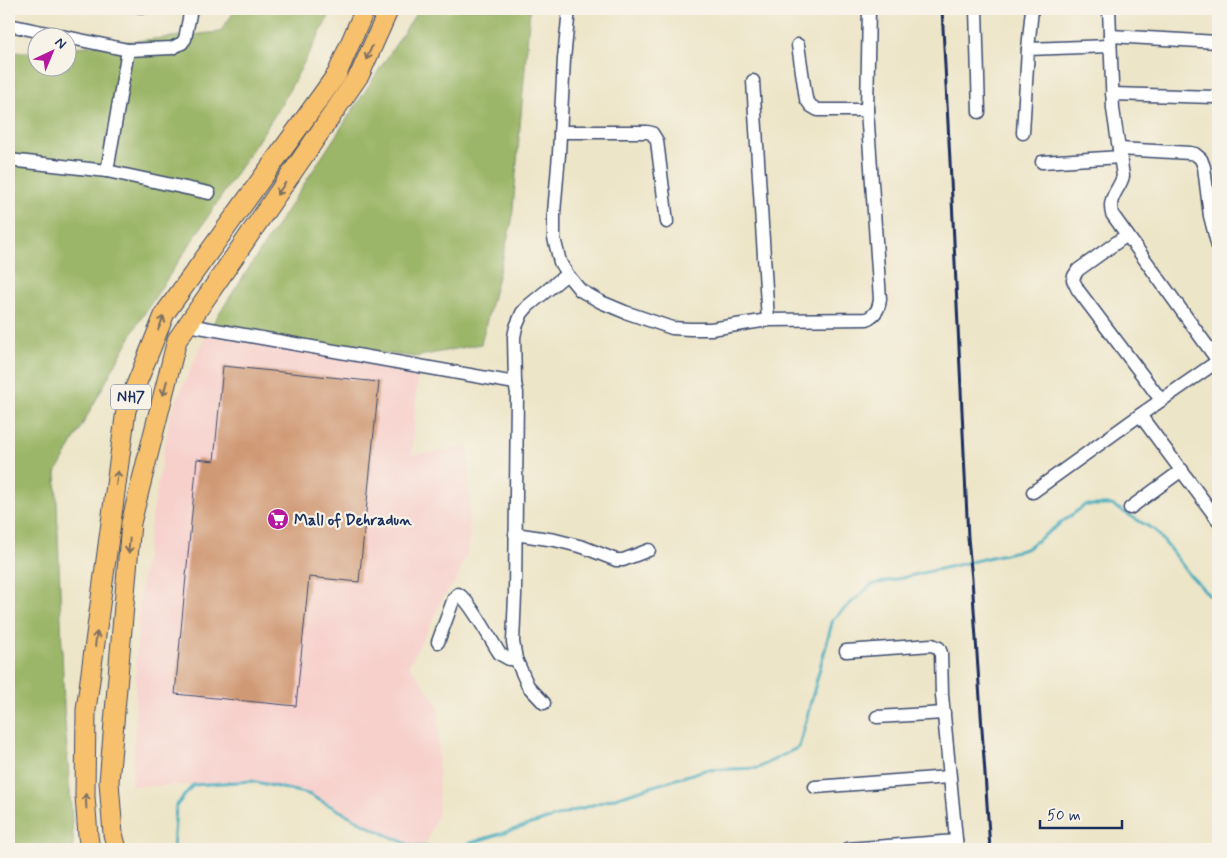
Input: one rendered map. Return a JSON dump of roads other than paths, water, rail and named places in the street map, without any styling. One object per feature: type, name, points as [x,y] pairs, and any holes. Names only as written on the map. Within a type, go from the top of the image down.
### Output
[{"type":"highway","name":"NH7","points":[[90,849],[85,796],[86,710],[126,410],[165,313],[336,74],[365,9]]},
{"type":"highway","name":"NH7","points":[[117,849],[113,834],[109,782],[131,523],[178,340],[360,74],[389,9]]},
{"type":"street","points":[[9,25],[128,50],[172,48],[182,44],[187,32],[191,9]]},
{"type":"street","points":[[569,9],[554,213],[554,238],[560,262],[580,290],[601,302],[672,328],[690,329],[768,320],[867,319],[874,316],[879,307],[880,299],[867,110],[869,9]]},
{"type":"street","points":[[976,9],[980,112]]},
{"type":"street","points":[[1023,133],[1032,9]]},
{"type":"street","points":[[1033,492],[1140,414],[1218,361],[1112,214],[1110,205],[1123,180],[1123,172],[1113,110],[1109,9]]},
{"type":"street","points":[[1028,49],[1110,41],[1218,42]]},
{"type":"street","points":[[798,45],[806,99],[811,106],[818,110],[867,110]]},
{"type":"street","points":[[107,171],[128,50]]},
{"type":"street","points":[[753,81],[768,320]]},
{"type":"street","points":[[1112,94],[1214,97]]},
{"type":"street","points":[[560,132],[652,133],[657,141],[667,222]]},
{"type":"street","points":[[1042,162],[1120,153],[1195,154],[1201,159],[1204,167],[1210,216],[1218,248]]},
{"type":"street","points":[[9,160],[107,171],[209,193]]},
{"type":"street","points":[[1127,235],[1078,270],[1073,280],[1078,290],[1161,400]]},
{"type":"street","points":[[544,703],[528,686],[516,659],[512,642],[515,595],[517,393],[514,337],[522,313],[567,274]]},
{"type":"street","points":[[188,325],[515,383]]},
{"type":"street","points":[[1140,414],[1218,520]]},
{"type":"street","points":[[1130,508],[1182,470]]},
{"type":"street","points":[[515,534],[555,540],[583,547],[616,560],[623,560],[649,550]]},
{"type":"street","points":[[438,642],[454,598],[461,594],[500,654],[509,659],[516,659]]},
{"type":"street","points":[[846,651],[932,645],[939,648],[941,653],[944,714],[956,845],[846,849]]},
{"type":"street","points":[[878,717],[944,714]]},
{"type":"street","points":[[815,788],[950,777]]},
{"type":"waterway","points":[[173,849],[176,806],[193,785],[252,781],[308,794],[374,829],[412,846],[451,849],[705,770],[758,768],[799,747],[833,619],[871,585],[1026,549],[1085,505],[1112,505],[1156,531],[1189,574],[1212,598],[1218,601]]},
{"type":"railway","points":[[942,9],[968,538],[990,849]]},
{"type":"place","name":"Mall of Dehradun","points":[[278,519]]}]
